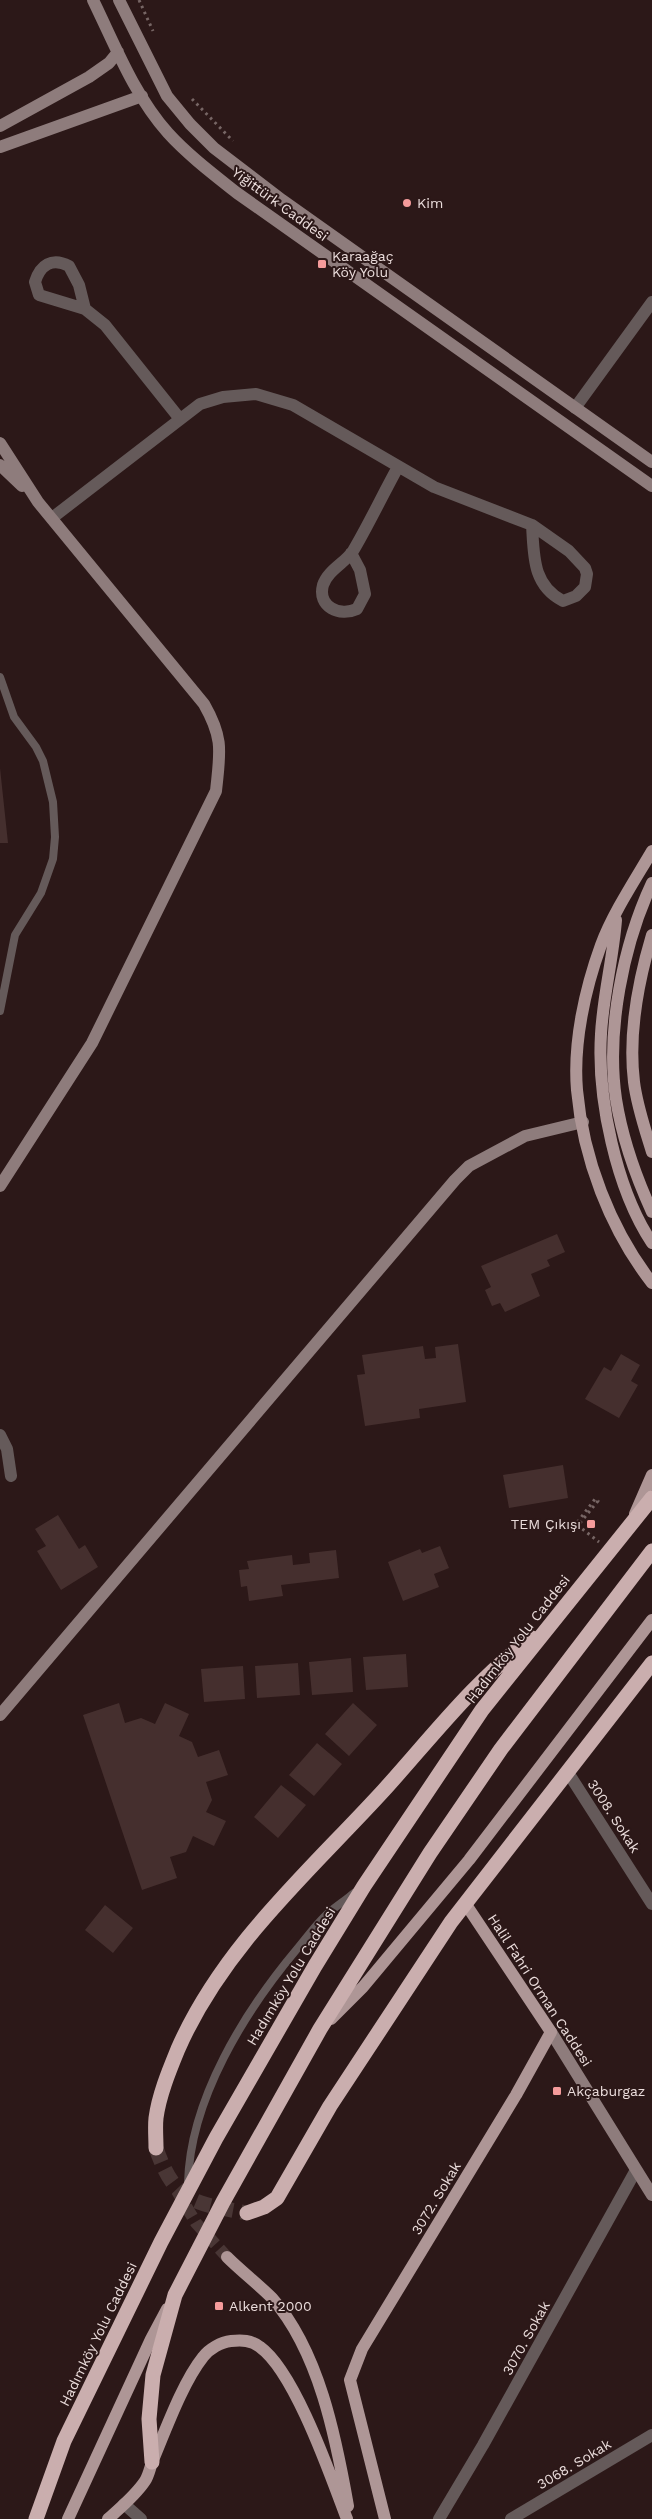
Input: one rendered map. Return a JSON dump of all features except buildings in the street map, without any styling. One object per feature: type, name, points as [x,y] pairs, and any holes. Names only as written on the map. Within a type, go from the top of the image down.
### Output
[{"type":"highway","name":"Hadımköy Yolu Caddesi","points":[[36,2519],[64,2442],[95,2374],[188,2191],[276,2031],[364,1886],[482,1710],[652,1498]]},
{"type":"highway","points":[[152,2462],[149,2419],[153,2375],[175,2295],[223,2202],[320,2029],[430,1853],[501,1748],[652,1551]]},
{"type":"highway","points":[[156,2148],[156,2118],[169,2071],[193,2016],[236,1951],[263,1919],[364,1812],[469,1696],[513,1652],[552,1624]]},
{"type":"highway","points":[[247,2213],[264,2207],[277,2198],[330,2106],[465,1903],[652,1662]]},
{"type":"main road","points":[[652,851],[602,943],[590,982],[580,1033],[577,1090],[587,1147],[610,1216],[628,1250],[652,1283]]},
{"type":"main road","points":[[652,883],[631,936],[624,964],[618,997],[614,1076],[616,1099],[623,1126],[642,1189],[652,1212]]},
{"type":"main road","points":[[616,915],[613,958],[603,1011],[600,1065],[606,1113],[614,1148],[644,1230],[652,1243]]},
{"type":"main road","points":[[652,935],[640,984],[634,1044],[634,1082],[652,1152]]},
{"type":"main road","points":[[633,1522],[652,1475]]},
{"type":"main road","points":[[320,2029],[363,1986],[469,1860],[652,1620]]},
{"type":"main road","name":"Halil Fahri Orman Caddesi","points":[[465,1903],[551,2032]]},
{"type":"main road","name":"3072. Sokak","points":[[385,2519],[350,2380],[362,2349],[516,2095],[551,2032]]},
{"type":"main road","points":[[227,2257],[272,2298],[306,2351],[319,2384],[329,2421],[351,2519]]},
{"type":"main road","points":[[68,2519],[151,2339],[175,2295]]},
{"type":"main road","points":[[108,2519],[146,2480],[152,2462],[188,2383],[202,2358],[208,2351],[224,2341],[245,2340],[259,2346],[272,2358],[283,2376],[323,2455],[347,2519]]},
{"type":"street","name":"Yiğittürk Caddesi","points":[[94,0],[118,52],[142,96],[167,132],[193,158],[236,192],[652,486]]},
{"type":"street","name":"Yiğittürk Caddesi","points":[[118,0],[167,96],[190,124],[214,148],[254,180],[652,462]]},
{"type":"street","points":[[0,126],[89,77],[109,63],[118,52]]},
{"type":"street","points":[[0,147],[142,96]]},
{"type":"street","points":[[575,408],[652,302]]},
{"type":"street","points":[[85,309],[105,325],[180,419]]},
{"type":"street","points":[[52,518],[200,404],[223,397],[256,394],[293,405],[434,486],[532,525],[569,550],[585,568],[587,581],[585,587],[576,596],[563,601],[546,590],[541,582],[535,563],[532,525]]},
{"type":"street","points":[[0,442],[38,502]]},
{"type":"street","points":[[0,466],[52,518],[204,704],[217,726],[220,755],[216,790],[92,1043],[0,1186]]},
{"type":"street","points":[[352,553],[360,570],[365,594],[357,609],[344,613],[336,612],[325,603],[323,586],[338,564],[352,553],[398,467]]},
{"type":"street","points":[[0,1715],[455,1180],[470,1166],[526,1136],[583,1122]]},
{"type":"street","points":[[0,1436],[6,1449],[12,1476]]},
{"type":"street","name":"3008. Sokak","points":[[566,1771],[652,1904]]},
{"type":"street","name":"Halil Fahri Orman Caddesi","points":[[551,2032],[652,2195]]},
{"type":"street","name":"3070. Sokak","points":[[439,2519],[483,2445],[636,2170]]},
{"type":"street","name":"3068. Sokak","points":[[510,2519],[652,2435]]},
{"type":"street","points":[[124,2504],[141,2519]]},
{"type":"lane","points":[[0,677],[14,717],[36,747],[43,761],[53,802],[55,836],[53,859],[41,893],[16,935],[0,1011]]},
{"type":"lane","points":[[188,2191],[189,2160],[195,2128],[231,2044],[254,2004],[325,1916],[364,1886]]},
{"type":"path","points":[[139,0],[155,34]]},
{"type":"path","points":[[188,96],[238,146]]},
{"type":"path","points":[[580,1523],[598,1501],[595,1498],[576,1524],[610,1550]]},
{"type":"tunnel","points":[[156,2148],[163,2166],[179,2190],[200,2203],[247,2213]]},
{"type":"tunnel","points":[[177,2191],[196,2223],[227,2257]]},
{"type":"place","name":"Kim","points":[[407,203]]},
{"type":"place","name":"Karaağaç Köy Yolu","points":[[322,264]]},
{"type":"place","name":"TEM Çıkışı","points":[[591,1524]]},
{"type":"place","name":"Akçaburgaz","points":[[557,2091]]},
{"type":"place","name":"Alkent 2000","points":[[219,2306]]}]
